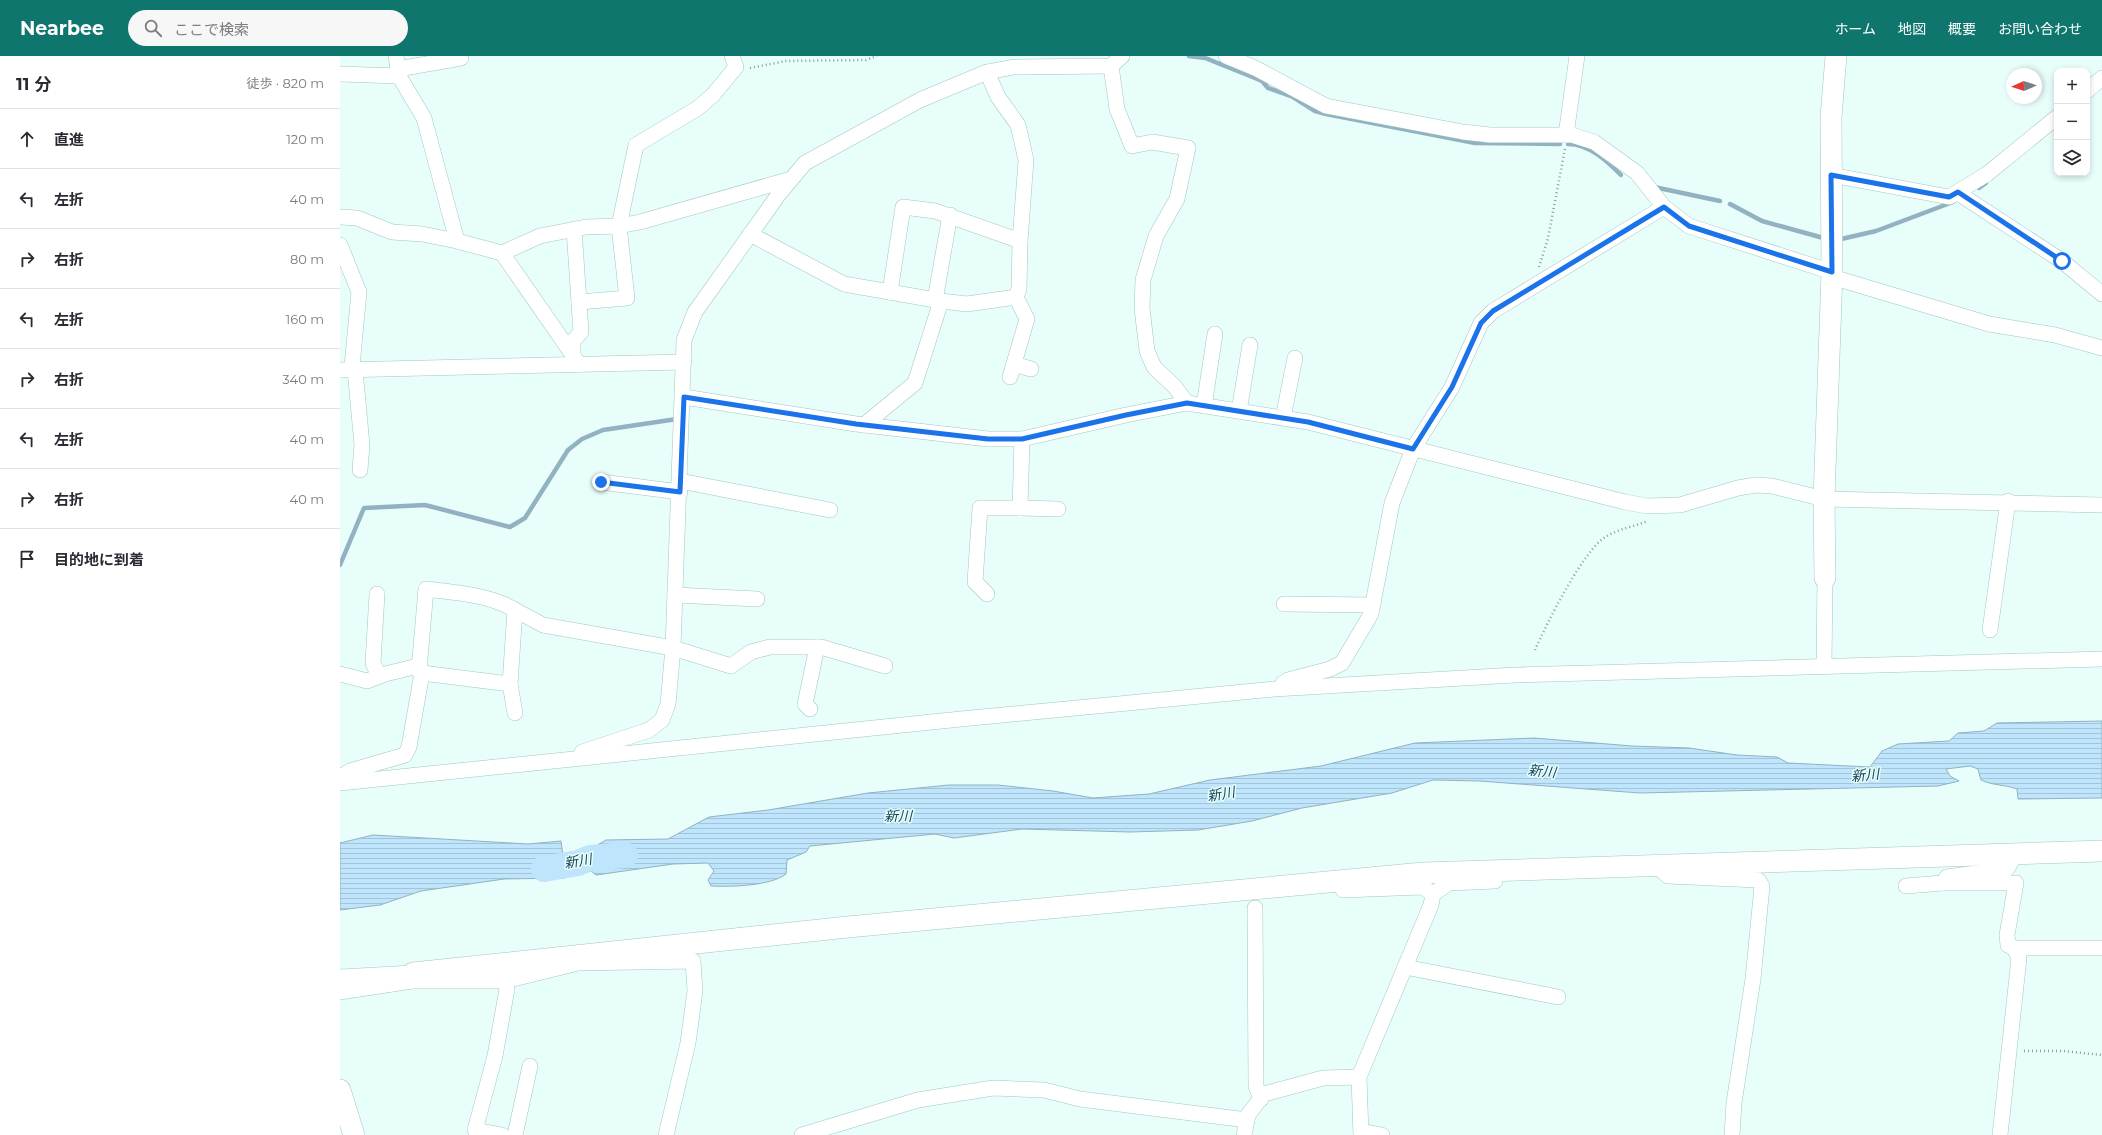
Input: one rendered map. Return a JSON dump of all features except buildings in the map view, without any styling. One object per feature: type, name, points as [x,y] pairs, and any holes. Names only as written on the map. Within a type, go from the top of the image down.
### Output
[{"type":"street","points":[[572,759],[577,753],[649,730],[662,720],[668,704],[673,648],[684,397],[684,340],[695,312],[791,179],[805,163],[818,155],[920,100],[987,72],[1014,62],[1111,66],[1122,56]]},
{"type":"street","points":[[1226,56],[1255,68],[1326,106],[1463,132],[1490,135],[1566,134],[1594,142],[1637,173],[1664,207],[1689,226],[1832,275],[1989,324],[2055,335],[2102,348]]},
{"type":"street","points":[[1566,134],[1577,56]]},
{"type":"street","points":[[1824,666],[1824,499],[1832,275],[1831,109],[1836,56]]},
{"type":"street","points":[[340,74],[461,58]]},
{"type":"street","points":[[579,302],[626,298],[619,226],[636,145],[698,108],[713,95],[734,61]]},
{"type":"street","points":[[1111,66],[1117,109],[1132,146],[1152,142],[1188,148],[1177,199],[1156,236],[1143,280],[1142,308],[1146,351],[1154,367],[1175,387],[1187,403]]},
{"type":"street","points":[[398,67],[424,118],[457,241]]},
{"type":"street","points":[[987,72],[998,97],[1018,125],[1026,160],[1020,241],[1019,289],[1016,297],[1027,319],[1012,371],[1031,370]]},
{"type":"street","points":[[2090,88],[2102,78]]},
{"type":"street","points":[[1831,175],[1949,197],[1987,174],[2054,119]]},
{"type":"street","points":[[340,217],[357,218],[392,232],[422,234],[457,241],[502,253],[540,236],[574,229],[619,226],[640,222],[791,179]]},
{"type":"street","points":[[1958,192],[2062,261],[2102,294]]},
{"type":"street","points":[[890,292],[903,207],[935,211],[950,215],[1020,241]]},
{"type":"street","points":[[1274,689],[1288,680],[1330,669],[1342,663],[1371,614],[1392,503],[1413,449],[1452,387],[1481,323],[1493,311],[1664,207]]},
{"type":"street","points":[[864,425],[915,383],[938,300],[950,215]]},
{"type":"street","points":[[574,229],[581,332],[573,341],[576,360]]},
{"type":"street","points":[[750,234],[844,284],[967,304],[1016,297]]},
{"type":"street","points":[[340,245],[359,292],[352,366],[355,370],[362,445],[360,470]]},
{"type":"street","points":[[502,253],[576,360]]},
{"type":"street","points":[[1204,406],[1215,334]]},
{"type":"street","points":[[1239,411],[1250,345]]},
{"type":"street","points":[[1283,418],[1295,358]]},
{"type":"street","points":[[340,370],[576,360],[684,362]]},
{"type":"street","points":[[684,397],[864,425],[988,439],[1022,439],[1126,415],[1187,403],[1308,422],[1647,506],[1680,505],[1738,488],[1756,485],[1772,486],[1824,499],[2008,501],[2102,505]]},
{"type":"street","points":[[1020,508],[1022,439]]},
{"type":"street","points":[[601,482],[680,487],[830,510]]},
{"type":"street","points":[[1990,630],[2008,501]]},
{"type":"street","points":[[987,594],[975,582],[980,508],[1058,509]]},
{"type":"street","points":[[340,777],[350,771],[405,754],[409,747],[421,671],[426,589],[500,601],[544,625],[673,648],[731,666],[751,652],[770,647],[817,647],[836,650],[885,666]]},
{"type":"street","points":[[377,594],[373,663],[379,676]]},
{"type":"street","points":[[675,595],[757,599]]},
{"type":"street","points":[[1284,604],[1372,605]]},
{"type":"street","points":[[515,610],[510,684],[515,713]]},
{"type":"street","points":[[810,709],[806,704],[817,647]]},
{"type":"street","points":[[340,783],[1274,689],[1515,675],[2102,659]]},
{"type":"street","points":[[340,674],[367,681],[379,676],[414,667],[421,671],[510,684]]},
{"type":"street","points":[[340,992],[413,977],[856,926],[1325,881],[1424,873],[1654,864],[2102,851]]},
{"type":"street","points":[[1943,883],[1947,877],[2008,868],[2016,854]]},
{"type":"street","points":[[1654,864],[1668,876],[1758,880],[1762,886],[1753,979],[1734,1103],[1732,1135]]},
{"type":"street","points":[[1382,1135],[1361,1133],[1359,1077],[1431,905],[1433,894],[1449,883],[1517,880],[1529,870]]},
{"type":"street","points":[[1325,881],[1333,890],[1423,887],[1433,894]]},
{"type":"street","points":[[1906,886],[1943,883],[2016,883],[2007,935],[2008,945],[2014,948],[2102,948]]},
{"type":"street","points":[[1255,908],[1256,1086],[1260,1098]]},
{"type":"street","points":[[2000,1135],[2019,958],[2014,948]]},
{"type":"street","points":[[340,977],[413,977],[505,980],[578,963],[693,961],[695,992],[688,1043],[666,1135]]},
{"type":"street","points":[[1405,967],[1558,997]]},
{"type":"street","points":[[502,1135],[475,1130],[495,1056],[507,988],[505,980]]},
{"type":"street","points":[[515,1135],[530,1066]]},
{"type":"street","points":[[1244,1135],[1248,1115],[1264,1094],[1322,1078],[1359,1077]]},
{"type":"street","points":[[802,1135],[918,1100],[992,1088],[1044,1090],[1080,1099],[1247,1120]]},
{"type":"street","points":[[340,1090],[354,1135]]},
{"type":"path","points":[[734,61],[745,69],[786,61],[866,60],[877,56]]},
{"type":"path","points":[[1545,279],[1538,269],[1548,238],[1566,134]]},
{"type":"path","points":[[1535,650],[1555,606],[1589,555],[1606,536],[1650,521]]},
{"type":"path","points":[[2009,1050],[2063,1051],[2102,1055]]},
{"type":"water","points":[[2102,721],[2102,798],[2018,799],[2017,789],[1981,780],[1978,769],[1970,766],[1946,769],[1950,776],[1959,781],[1938,786],[1640,793],[1479,781],[1433,780],[1392,793],[1302,808],[1252,821],[1198,830],[1130,832],[1022,829],[954,838],[935,834],[810,846],[806,852],[787,860],[786,874],[771,881],[750,885],[711,886],[708,880],[714,871],[708,863],[673,864],[596,875],[591,871],[590,849],[606,840],[668,839],[709,817],[768,810],[868,793],[949,785],[998,785],[1053,791],[1093,798],[1149,794],[1210,780],[1321,766],[1415,743],[1534,738],[1632,746],[1689,748],[1737,755],[1777,757],[1788,763],[1870,767],[1882,751],[1898,744],[1949,741],[1958,733],[1984,731],[1997,723]]},
{"type":"water","points":[[373,835],[528,844],[561,841],[563,856],[578,856],[579,868],[564,869],[565,878],[504,879],[421,891],[380,905],[340,910],[340,843]]},
{"type":"waterway","points":[[1189,56],[1205,58],[1262,81],[1268,88],[1293,97],[1315,111],[1326,114],[1475,143],[1560,144]]},
{"type":"waterway","points":[[1568,144],[1583,147],[1597,154],[1621,175]]},
{"type":"waterway","points":[[1979,188],[1986,183]]},
{"type":"waterway","points":[[1654,187],[1720,201]]},
{"type":"waterway","points":[[1837,240],[1876,231],[1953,202]]},
{"type":"waterway","points":[[1730,204],[1762,221],[1827,239]]},
{"type":"waterway","points":[[340,565],[364,508],[425,505],[510,527],[525,518],[568,450],[582,439],[603,430],[677,419]]},
{"type":"waterway","name":"新川","points":[[544,869],[578,863],[590,858],[625,855]]},
{"type":"route","points":[[601,482],[680,492],[684,397],[856,424],[988,439],[1022,439],[1126,415],[1187,403],[1308,422],[1413,449],[1452,387],[1481,323],[1493,311],[1664,207],[1689,226],[1832,272],[1831,175],[1949,197],[1958,192],[2062,261]]}]
